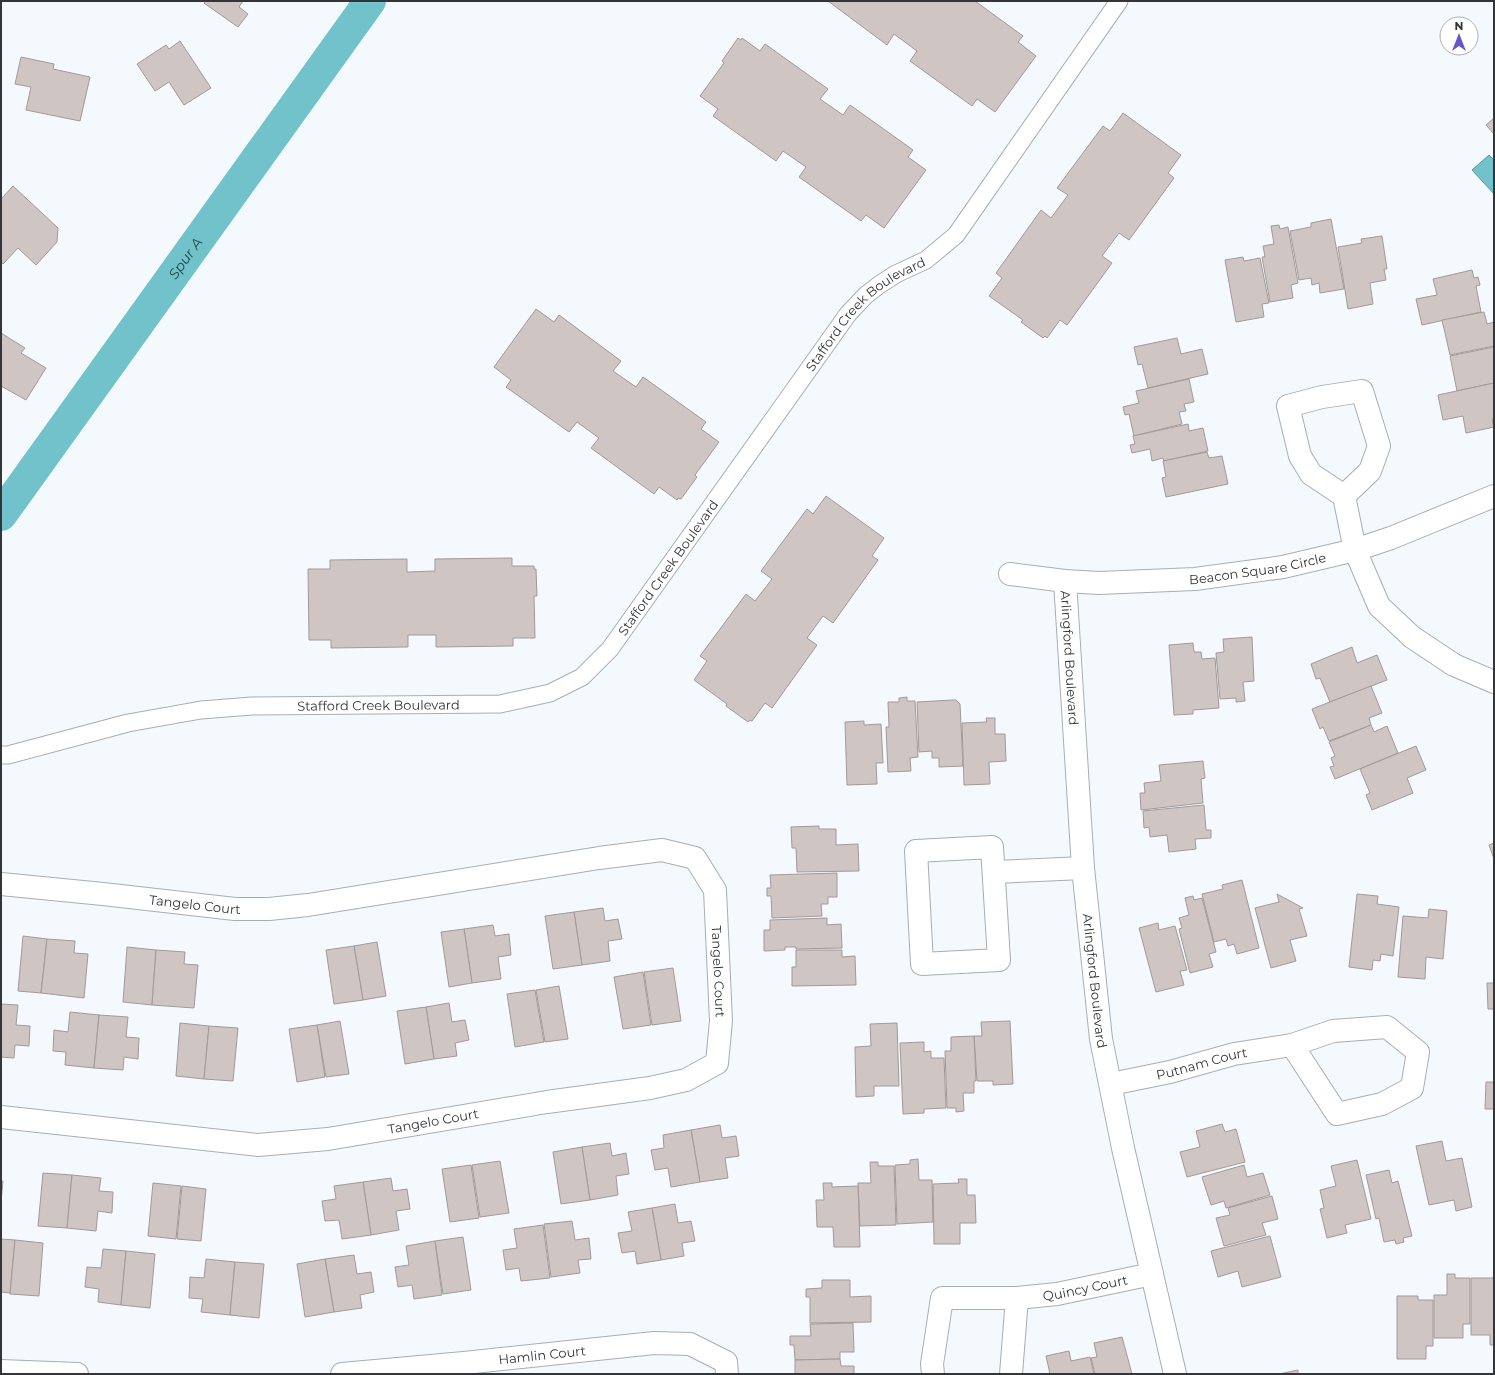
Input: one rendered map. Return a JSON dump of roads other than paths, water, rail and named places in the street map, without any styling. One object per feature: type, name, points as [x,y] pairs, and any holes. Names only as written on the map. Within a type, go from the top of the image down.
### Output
[{"type":"street","points":[[1344,496],[1370,470],[1379,446],[1362,391],[1322,397],[1288,406],[1300,456],[1311,474],[1344,496],[1355,550],[1379,606],[1412,637],[1448,661],[1494,682]]},
{"type":"street","name":"Beacon Square Circle","points":[[1010,574],[1065,581],[1099,583],[1195,579],[1283,567],[1355,550],[1399,535],[1494,496]]},
{"type":"street","name":"Arlingford Boulevard","points":[[1065,581],[1084,868],[1101,1039],[1123,1148],[1175,1374]]},
{"type":"street","points":[[992,847],[994,872],[999,960],[922,964],[916,851],[992,847]]},
{"type":"street","name":"Tangelo Court","points":[[1,884],[235,909],[269,909],[308,905],[599,858],[662,850],[695,858],[715,890],[721,1021],[717,1063],[686,1080],[650,1088],[547,1102],[328,1139],[258,1145],[1,1117]]},
{"type":"street","points":[[994,872],[1084,868]]},
{"type":"street","name":"Putnam Court","points":[[1111,1084],[1170,1072],[1234,1054],[1292,1045],[1333,1031],[1387,1027],[1418,1052],[1412,1088],[1382,1104],[1337,1114],[1292,1045]]},
{"type":"street","name":"Quincy Court","points":[[933,1374],[932,1364],[942,1298],[1017,1298],[1057,1294],[1152,1274]]},
{"type":"street","points":[[1011,1374],[1017,1298]]},
{"type":"street","name":"Hamlin Court","points":[[342,1374],[654,1343],[690,1344],[726,1362],[727,1374]]},
{"type":"street","points":[[1,1371],[77,1374]]},
{"type":"lane","name":"Stafford Creek Boulevard","points":[[1,755],[8,755],[128,723],[201,710],[252,706],[500,704],[550,693],[582,677],[610,650],[848,314],[866,295],[879,285],[896,274],[926,260],[956,235],[1119,1]]},
{"type":"water","points":[[1489,155],[1494,160],[1494,194],[1472,170]]},
{"type":"waterway","name":"Spur A","points":[[1,515],[370,1]]}]
